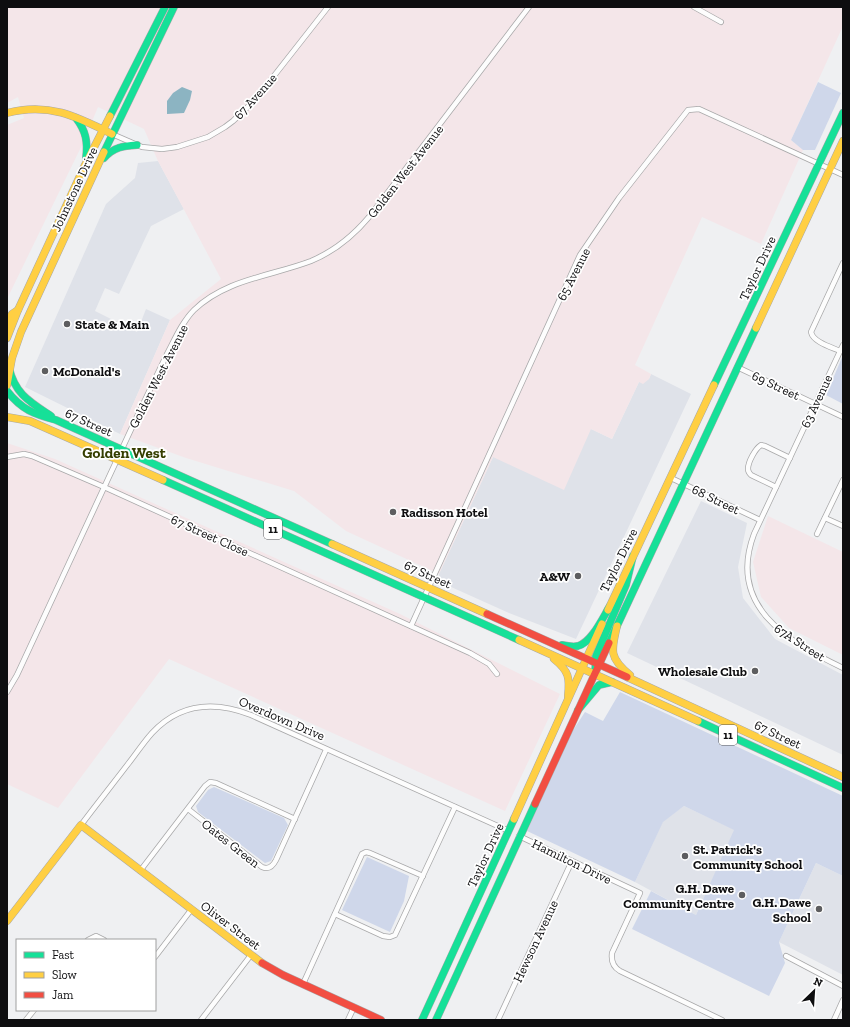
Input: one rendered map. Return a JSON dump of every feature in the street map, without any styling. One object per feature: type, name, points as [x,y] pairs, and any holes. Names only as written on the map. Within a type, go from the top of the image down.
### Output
[{"type":"main road","name":"Johnstone Drive","points":[[7,338],[18,310],[85,165],[165,7]]},
{"type":"main road","name":"Johnstone Drive","points":[[7,384],[9,368],[21,332],[112,134],[174,7]]},
{"type":"main road","points":[[7,113],[32,108],[50,109],[73,115],[112,134]]},
{"type":"main road","name":"Taylor Drive","points":[[422,1020],[509,831],[568,696],[633,556],[843,114]]},
{"type":"main road","points":[[73,115],[84,127],[87,136],[88,147],[85,165]]},
{"type":"main road","name":"Taylor Drive","points":[[597,663],[617,626],[843,140]]},
{"type":"main road","points":[[98,164],[116,146],[137,144]]},
{"type":"main road","points":[[7,323],[12,314],[18,310]]},
{"type":"main road","points":[[9,368],[11,377],[19,393],[56,420]]},
{"type":"main road","name":"67 Street","points":[[7,391],[19,406],[26,410],[56,420],[429,587],[843,777]]},
{"type":"main road","name":"67 Street","points":[[8,418],[19,418],[40,425],[118,459],[613,682],[843,788]]},
{"type":"main road","points":[[595,674],[597,663],[596,656],[626,585],[633,556]]},
{"type":"main road","points":[[552,643],[569,646],[581,645],[590,637],[610,606]]},
{"type":"main road","points":[[617,626],[612,648],[613,657],[623,670],[641,683]]},
{"type":"main road","points":[[535,647],[566,669],[570,681],[568,696]]},
{"type":"main road","name":"Taylor Drive","points":[[436,1020],[519,836],[595,674]]},
{"type":"main road","points":[[578,710],[599,685],[613,682]]},
{"type":"main road","name":"Oliver Street","points":[[81,826],[251,955],[275,971],[381,1020]]},
{"type":"main road","name":"Overdown Drive","points":[[7,921],[81,826]]},
{"type":"street","name":"67 Avenue","points":[[112,134],[137,144],[155,149],[174,148],[208,136],[233,121],[263,91],[328,7]]},
{"type":"street","name":"Golden West Avenue","points":[[7,692],[17,675],[177,334],[191,313],[204,301],[223,289],[236,283],[316,259],[332,250],[353,234],[370,217],[529,7]]},
{"type":"street","points":[[694,7],[722,22]]},
{"type":"street","name":"65 Avenue","points":[[424,597],[580,255],[619,198],[688,110],[699,109],[843,175]]},
{"type":"street","points":[[840,351],[813,338],[811,332],[843,263]]},
{"type":"street","name":"63 Avenue","points":[[760,520],[843,345]]},
{"type":"street","name":"69 Street","points":[[737,367],[843,417]]},
{"type":"street","points":[[776,486],[749,473],[748,468],[757,448],[761,445],[790,458]]},
{"type":"street","name":"67 Street Close","points":[[7,456],[24,454],[32,456],[104,487],[481,659],[498,674]]},
{"type":"street","name":"68 Street","points":[[671,478],[760,520]]},
{"type":"street","points":[[817,534],[843,480]]},
{"type":"street","points":[[825,518],[843,526]]},
{"type":"street","name":"67A Street","points":[[760,520],[751,542],[748,560],[748,580],[755,600],[764,615],[775,627],[804,647],[843,668]]},
{"type":"street","points":[[411,626],[424,597]]},
{"type":"street","name":"Overdown Drive","points":[[81,826],[152,733],[172,717],[187,710],[212,706],[240,711],[509,831]]},
{"type":"street","name":"Oates Green","points":[[188,809],[262,867],[271,867],[275,863],[326,750]]},
{"type":"street","points":[[140,871],[205,786],[212,782],[295,819]]},
{"type":"street","points":[[335,914],[383,936],[392,937],[396,933],[455,807]]},
{"type":"street","name":"Hamilton Drive","points":[[519,836],[640,893],[612,953],[615,968],[722,1020]]},
{"type":"street","points":[[303,984],[360,857],[364,853],[368,852],[423,876]]},
{"type":"street","name":"Hewson Avenue","points":[[498,1020],[572,861]]},
{"type":"street","points":[[156,956],[192,910]]},
{"type":"street","points":[[90,939],[96,936],[102,939]]},
{"type":"street","points":[[201,1020],[251,955]]},
{"type":"street","points":[[786,956],[843,986]]},
{"type":"street","points":[[834,1020],[843,1000]]},
{"type":"street","points":[[348,1020],[354,1007]]},
{"type":"street","points":[[26,1020],[33,1011]]},
{"type":"shaded area","points":[[7,7],[843,7],[843,26],[791,140],[803,150],[761,244],[702,217],[635,365],[651,374],[649,379],[643,384],[639,382],[612,439],[591,429],[564,490],[493,457],[439,574],[346,531],[294,491],[186,458],[120,434],[170,320],[221,279],[158,161],[144,129],[98,107],[83,143],[7,299],[7,125],[24,118],[18,97],[7,103]]},
{"type":"shaded area","points":[[818,82],[841,93],[815,150],[803,150],[791,140]]},
{"type":"shaded area","points":[[182,87],[192,91],[184,113],[167,114],[167,101],[173,93]]},
{"type":"shaded area","points":[[158,161],[184,209],[151,226],[119,294],[105,288],[95,311],[137,332],[146,309],[170,320],[120,434],[25,387],[106,204],[135,178],[138,163]]},
{"type":"shaded area","points":[[843,355],[843,404],[826,395]]},
{"type":"shaded area","points":[[651,374],[691,394],[576,639],[509,613],[440,582],[439,574],[493,457],[591,429],[612,439],[639,382],[649,379]]},
{"type":"shaded area","points":[[7,443],[55,459],[400,614],[560,694],[505,811],[169,659],[58,808],[7,784]]},
{"type":"shaded area","points":[[701,501],[747,523],[738,567],[743,598],[775,639],[843,675],[843,755],[627,653]]},
{"type":"shaded area","points":[[768,516],[843,552],[843,655],[789,628],[761,597],[753,562]]},
{"type":"shaded area","points":[[620,692],[843,796],[843,876],[816,863],[779,942],[785,963],[769,996],[632,929],[651,891],[696,915],[734,830],[684,806],[663,822],[635,882],[527,831],[570,735],[585,712],[603,721]]},
{"type":"shaded area","points":[[214,787],[284,818],[288,825],[271,861],[265,863],[198,812],[196,806],[208,790]]},
{"type":"shaded area","name":"St. Patrick's Community School","points":[[684,806],[735,830],[696,915],[635,882],[663,821]]},
{"type":"shaded area","points":[[367,857],[409,876],[404,901],[390,932],[342,910]]},
{"type":"shaded area","name":"G.H. Dawe School","points":[[816,863],[843,876],[843,975],[779,942]]},
{"type":"traffic: fast","points":[[110,116],[165,7]]},
{"type":"traffic: fast","points":[[104,152],[174,7]]},
{"type":"traffic: fast","points":[[714,385],[843,113]]},
{"type":"traffic: fast","points":[[76,118],[86,137],[86,158]]},
{"type":"traffic: fast","points":[[104,158],[111,151],[127,146],[137,145]]},
{"type":"traffic: fast","points":[[609,643],[756,328]]},
{"type":"traffic: fast","points":[[9,368],[19,391],[30,402],[51,416]]},
{"type":"traffic: fast","points":[[7,391],[23,407],[41,416],[56,420],[332,544]]},
{"type":"traffic: fast","points":[[163,480],[519,640]]},
{"type":"traffic: fast","points":[[595,674],[596,656],[626,585],[633,556]]},
{"type":"traffic: fast","points":[[562,645],[578,646],[588,640],[610,606]]},
{"type":"traffic: fast","points":[[578,710],[599,685],[612,682]]},
{"type":"traffic: fast","points":[[698,721],[843,788]]},
{"type":"traffic: fast","points":[[436,1020],[535,804]]},
{"type":"traffic: fast","points":[[422,1020],[514,819]]},
{"type":"traffic: slow","points":[[7,113],[22,110],[49,110],[74,117],[112,134]]},
{"type":"traffic: slow","points":[[7,338],[18,310],[85,165],[110,116]]},
{"type":"traffic: slow","points":[[756,328],[843,141]]},
{"type":"traffic: slow","points":[[7,385],[12,358],[21,332],[104,152]]},
{"type":"traffic: slow","points":[[7,323],[12,314],[18,310]]},
{"type":"traffic: slow","points":[[608,610],[714,385]]},
{"type":"traffic: slow","points":[[7,417],[30,421],[163,480]]},
{"type":"traffic: slow","points":[[332,544],[487,614]]},
{"type":"traffic: slow","points":[[514,819],[602,624]]},
{"type":"traffic: slow","points":[[617,626],[613,654],[618,664],[630,675]]},
{"type":"traffic: slow","points":[[519,640],[698,721]]},
{"type":"traffic: slow","points":[[554,659],[566,671],[569,684],[568,696]]},
{"type":"traffic: slow","points":[[627,677],[843,777]]},
{"type":"traffic: slow","points":[[7,921],[81,825],[262,963]]},
{"type":"traffic: jam","points":[[487,614],[627,677]]},
{"type":"traffic: jam","points":[[535,804],[609,643]]},
{"type":"traffic: jam","points":[[262,963],[283,975],[381,1020]]},
{"type":"place","name":"State & Main","points":[[67,324]]},
{"type":"place","name":"McDonald's","points":[[45,371]]},
{"type":"place","name":"Radisson Hotel","points":[[393,512]]},
{"type":"place","name":"A&W","points":[[578,576]]},
{"type":"place","name":"Wholesale Club","points":[[755,671]]},
{"type":"place","name":"St. Patrick's Community School","points":[[685,856]]},
{"type":"place","name":"G.H. Dawe Community Centre","points":[[742,895]]},
{"type":"place","name":"G.H. Dawe School","points":[[819,909]]},
{"type":"district","name":"Golden West","points":[[124,453]]}]
